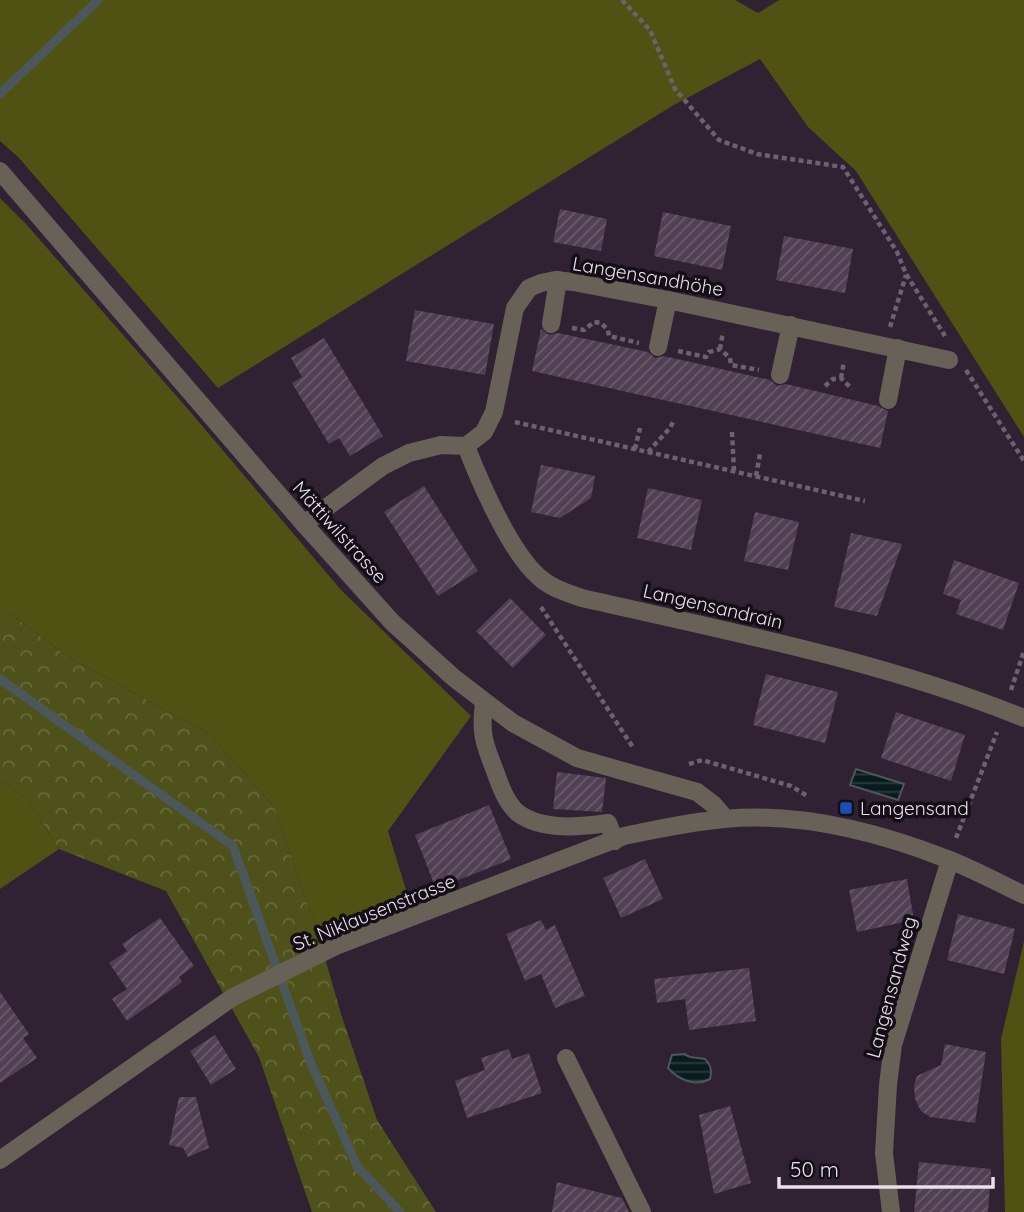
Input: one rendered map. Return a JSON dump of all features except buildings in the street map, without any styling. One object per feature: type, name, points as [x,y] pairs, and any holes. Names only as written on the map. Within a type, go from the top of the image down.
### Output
[{"type":"street","name":"Mättiwilstrasse","points":[[0,171],[304,524],[392,622],[484,703],[513,723],[577,758],[696,792],[714,805],[726,819]]},
{"type":"street","name":"Langensandhöhe","points":[[466,446],[484,432],[494,412],[510,328],[519,301],[529,288],[558,281],[668,300],[949,360]]},
{"type":"street","points":[[551,324],[558,281]]},
{"type":"street","points":[[658,347],[668,300]]},
{"type":"street","points":[[780,375],[791,325]]},
{"type":"street","points":[[888,400],[891,346]]},
{"type":"street","points":[[304,524],[383,466],[409,453],[441,445],[466,446]]},
{"type":"street","name":"Langensandrain","points":[[466,446],[484,490],[518,551],[538,577],[560,591],[818,652],[890,672],[1024,718]]},
{"type":"street","points":[[484,703],[481,729],[485,743],[503,793],[517,812],[534,821],[572,826],[608,823],[615,841]]},
{"type":"street","name":"St. Niklausenstrasse","points":[[0,1160],[233,997],[338,945],[615,841],[672,826],[726,819],[790,820],[830,826],[914,847],[950,860],[1024,895]]},
{"type":"street","name":"Langensandweg","points":[[891,1212],[884,1153],[893,1045],[950,860]]},
{"type":"street","points":[[566,1058],[642,1212]]},
{"type":"path","points":[[622,0],[650,30],[675,89],[719,140],[757,154],[843,167],[897,252],[906,274],[895,313],[891,346]]},
{"type":"path","points":[[841,378],[847,350]]},
{"type":"path","points":[[825,386],[834,379],[841,378]]},
{"type":"path","points":[[841,378],[852,388]]},
{"type":"path","points":[[648,452],[674,420]]},
{"type":"path","points":[[507,421],[865,501]]},
{"type":"path","points":[[635,449],[640,428]]},
{"type":"path","points":[[732,432],[734,471]]},
{"type":"path","points":[[756,476],[760,454]]},
{"type":"path","points":[[541,607],[637,752]]},
{"type":"path","points":[[955,839],[1005,710],[1024,651]]},
{"type":"path","points":[[676,761],[689,764],[702,760],[791,786],[814,799]]},
{"type":"shaded area","points":[[0,0],[735,0],[758,13],[779,0],[1024,0],[1024,437],[856,171],[808,127],[760,59],[672,106],[218,388],[19,158],[0,141]]},
{"type":"shaded area","points":[[0,198],[26,224],[187,408],[341,590],[471,716],[388,831],[410,903],[317,930],[274,806],[209,734],[67,656],[0,606]]},
{"type":"shaded area","points":[[856,769],[904,784],[898,800],[850,785]]},
{"type":"shaded area","points":[[0,780],[27,799],[59,849],[0,889]]},
{"type":"shaded area","points":[[1024,941],[1024,1212],[1005,1212],[1001,1039]]},
{"type":"shaded area","points":[[684,1054],[705,1059],[709,1063],[710,1079],[688,1081],[668,1068],[672,1055]]},
{"type":"green space","points":[[0,606],[67,656],[209,734],[274,806],[317,930],[341,1014],[377,1120],[436,1212],[312,1212],[259,1057],[166,891],[59,849],[27,799],[0,780]]},
{"type":"waterway","points":[[0,94],[98,0]]},
{"type":"waterway","points":[[0,679],[233,846],[310,1061],[357,1166],[400,1212]]},
{"type":"place","name":"Langensand","points":[[846,808]]}]
